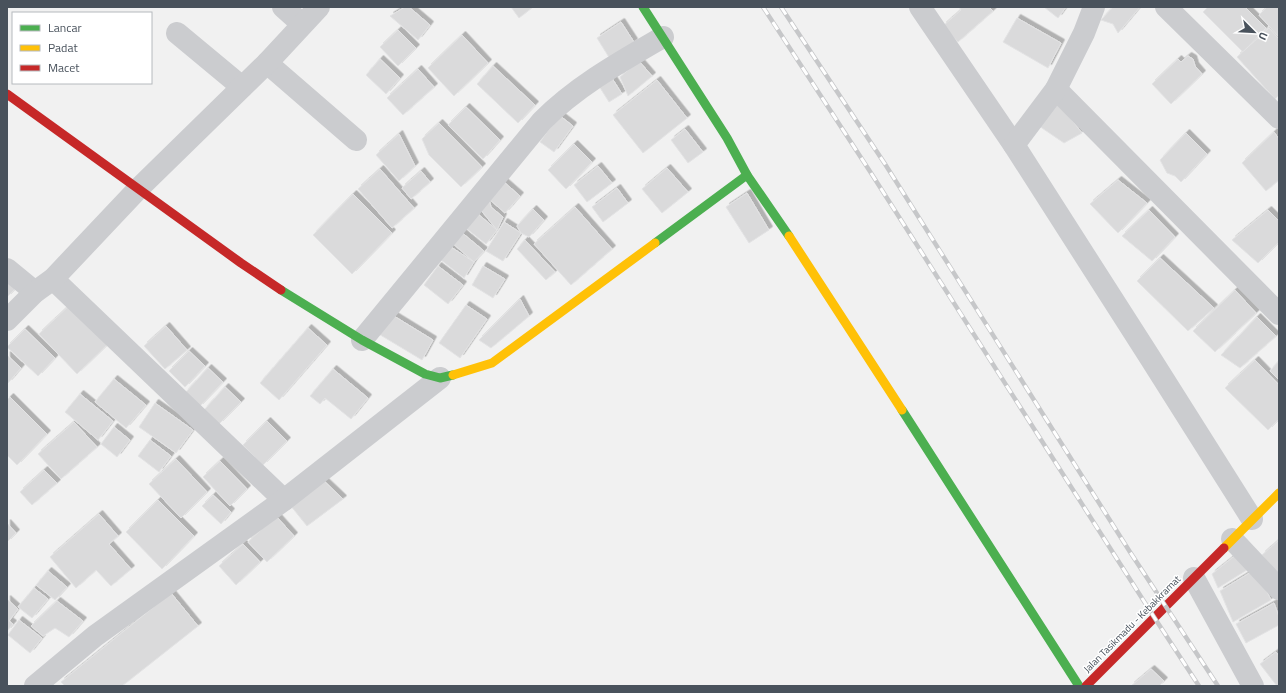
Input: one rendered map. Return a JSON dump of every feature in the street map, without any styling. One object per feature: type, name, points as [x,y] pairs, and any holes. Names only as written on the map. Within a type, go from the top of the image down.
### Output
[{"type":"street","points":[[283,7],[302,24]]},
{"type":"street","points":[[7,320],[35,292],[53,279],[138,189],[267,63],[319,7]]},
{"type":"street","points":[[643,7],[727,138],[747,175],[804,258],[1079,686]]},
{"type":"street","points":[[1014,145],[1056,89],[1084,33],[1094,7]]},
{"type":"street","points":[[1166,7],[1279,118]]},
{"type":"street","points":[[924,10],[1014,145],[1150,356],[1252,519]]},
{"type":"street","points":[[177,33],[242,87]]},
{"type":"street","points":[[362,340],[542,121],[553,110],[602,72],[663,37]]},
{"type":"street","points":[[267,63],[356,140]]},
{"type":"street","points":[[1056,89],[1279,314]]},
{"type":"street","points":[[7,94],[291,297],[362,340],[425,374],[440,378]]},
{"type":"street","points":[[35,686],[95,636],[284,500],[440,378],[492,363],[747,175]]},
{"type":"street","points":[[7,268],[35,292]]},
{"type":"street","points":[[53,279],[284,500]]},
{"type":"street","name":"Jalan Tasikmadu - Kebakkramat","points":[[1086,686],[1232,538],[1279,493]]},
{"type":"street","points":[[1232,538],[1279,589]]},
{"type":"street","points":[[1194,578],[1253,686]]},
{"type":"building","points":[[405,7],[409,7],[430,25],[418,40],[390,16]]},
{"type":"building","points":[[511,7],[533,7],[519,18]]},
{"type":"building","points":[[959,7],[989,7],[993,11],[958,42],[943,26],[961,10]]},
{"type":"building","points":[[1044,7],[1066,7],[1058,18]]},
{"type":"building","points":[[1113,7],[1140,7],[1118,33],[1113,24],[1101,20]]},
{"type":"building","points":[[1208,7],[1245,7],[1266,28],[1243,52],[1203,12]]},
{"type":"building","points":[[1267,7],[1279,7],[1278,36],[1259,15]]},
{"type":"building","points":[[1017,18],[1061,43],[1048,68],[1003,42]]},
{"type":"building","points":[[621,22],[634,42],[610,59],[597,38]]},
{"type":"building","points":[[1269,28],[1279,39],[1279,95],[1275,99],[1237,57]]},
{"type":"building","points":[[398,30],[416,48],[398,66],[380,47]]},
{"type":"building","points":[[462,35],[488,63],[454,96],[428,68]]},
{"type":"building","points":[[1188,56],[1193,59],[1195,66],[1202,74],[1171,104],[1152,84],[1178,59],[1181,62]]},
{"type":"building","points":[[380,59],[400,78],[386,94],[366,75]]},
{"type":"building","points":[[639,61],[652,76],[628,96],[620,77]]},
{"type":"building","points":[[493,66],[535,105],[518,123],[477,84]]},
{"type":"building","points":[[418,69],[434,87],[403,115],[387,98]]},
{"type":"building","points":[[610,75],[622,94],[609,102],[597,83]]},
{"type":"building","points":[[657,80],[687,118],[643,153],[613,115]]},
{"type":"building","points":[[1057,101],[1082,133],[1064,143],[1039,126]]},
{"type":"building","points":[[466,107],[500,140],[483,159],[448,125]]},
{"type":"building","points":[[559,115],[573,126],[554,152],[540,142]]},
{"type":"building","points":[[439,123],[482,167],[461,187],[429,155],[422,139]]},
{"type":"building","points":[[685,129],[703,152],[688,163],[671,140]]},
{"type":"building","points":[[1274,132],[1279,139],[1279,180],[1266,191],[1242,163]]},
{"type":"building","points":[[1186,133],[1207,154],[1181,182],[1175,176],[1167,173],[1160,160]]},
{"type":"building","points":[[399,134],[415,166],[399,181],[376,155]]},
{"type":"building","points":[[574,144],[592,162],[566,189],[548,170]]},
{"type":"building","points":[[598,166],[612,183],[587,202],[574,185]]},
{"type":"building","points":[[667,168],[688,192],[662,213],[642,189]]},
{"type":"building","points":[[380,169],[414,208],[392,228],[358,189]]},
{"type":"building","points":[[421,171],[430,182],[411,199],[402,188]]},
{"type":"building","points":[[1118,180],[1147,203],[1118,233],[1090,204]]},
{"type":"building","points":[[504,182],[520,196],[505,213],[489,199]]},
{"type":"building","points":[[617,188],[628,203],[603,222],[592,207]]},
{"type":"building","points":[[747,193],[769,230],[749,243],[726,207]]},
{"type":"building","points":[[353,194],[392,233],[352,274],[313,235]]},
{"type":"building","points":[[489,199],[491,207],[503,217],[497,230],[480,209]]},
{"type":"building","points":[[575,207],[612,249],[571,285],[534,244]]},
{"type":"building","points":[[533,209],[544,220],[529,237],[521,233],[517,226]]},
{"type":"building","points":[[1149,210],[1175,237],[1152,261],[1122,236]]},
{"type":"building","points":[[1268,210],[1279,221],[1279,242],[1258,263],[1232,240]]},
{"type":"building","points":[[478,214],[497,230],[486,244],[467,229]]},
{"type":"building","points":[[504,222],[521,233],[503,261],[486,251]]},
{"type":"building","points":[[460,231],[484,251],[474,262],[451,242]]},
{"type":"building","points":[[525,240],[555,272],[546,280],[517,249]]},
{"type":"building","points":[[451,247],[474,262],[464,278],[441,260]]},
{"type":"building","points":[[1160,258],[1214,308],[1188,331],[1137,281]]},
{"type":"building","points":[[438,266],[463,285],[448,304],[424,285]]},
{"type":"building","points":[[483,266],[505,279],[493,298],[472,285]]},
{"type":"building","points":[[7,273],[20,284],[7,297]]},
{"type":"building","points":[[1235,290],[1256,313],[1215,352],[1193,331]]},
{"type":"building","points":[[520,299],[529,316],[491,348],[479,340]]},
{"type":"building","points":[[71,304],[109,343],[77,374],[39,334]]},
{"type":"building","points":[[466,305],[487,319],[460,358],[439,343]]},
{"type":"building","points":[[389,313],[433,340],[422,360],[377,333]]},
{"type":"building","points":[[1257,317],[1276,336],[1240,368],[1221,355]]},
{"type":"building","points":[[166,326],[187,350],[165,369],[144,346]]},
{"type":"building","points":[[308,328],[327,345],[279,400],[260,383]]},
{"type":"building","points":[[25,329],[55,358],[38,376],[7,347]]},
{"type":"building","points":[[189,351],[205,366],[185,387],[169,371]]},
{"type":"building","points":[[7,355],[21,368],[8,383],[7,382]]},
{"type":"building","points":[[1255,360],[1279,385],[1279,419],[1268,430],[1225,388]]},
{"type":"building","points":[[1279,361],[1279,380],[1270,371]]},
{"type":"building","points":[[208,368],[223,382],[199,407],[185,393]]},
{"type":"building","points":[[333,369],[368,398],[351,419],[325,398],[320,404],[310,396]]},
{"type":"building","points":[[114,379],[146,405],[126,428],[95,402]]},
{"type":"building","points":[[225,387],[241,402],[219,424],[204,410]]},
{"type":"building","points":[[80,394],[113,421],[98,440],[65,412]]},
{"type":"building","points":[[10,397],[47,434],[17,465],[7,455],[7,400]]},
{"type":"building","points":[[155,403],[193,430],[176,453],[139,427]]},
{"type":"building","points":[[267,421],[287,441],[263,465],[243,445]]},
{"type":"building","points":[[74,422],[97,447],[61,479],[38,454]]},
{"type":"building","points":[[114,427],[130,440],[117,457],[101,444]]},
{"type":"building","points":[[150,440],[171,456],[159,472],[138,456]]},
{"type":"building","points":[[176,459],[207,492],[181,518],[149,484]]},
{"type":"building","points":[[220,461],[247,489],[230,506],[203,477]]},
{"type":"building","points":[[44,470],[57,483],[32,505],[20,492]]},
{"type":"building","points":[[322,479],[343,499],[307,526],[290,505]]},
{"type":"building","points":[[213,495],[231,512],[221,524],[202,506]]},
{"type":"building","points":[[158,500],[194,536],[162,569],[126,532]]},
{"type":"building","points":[[99,514],[118,536],[109,544],[131,569],[111,586],[96,570],[76,588],[50,557]]},
{"type":"building","points":[[276,516],[294,536],[267,562],[248,542]]},
{"type":"building","points":[[7,523],[16,533],[7,542]]},
{"type":"building","points":[[1279,541],[1279,578],[1262,555]]},
{"type":"building","points":[[243,544],[260,562],[236,585],[219,566]]},
{"type":"building","points":[[1242,550],[1255,565],[1218,588],[1212,574]]},
{"type":"building","points":[[1256,569],[1271,600],[1233,622],[1220,591]]},
{"type":"building","points":[[48,571],[67,587],[55,600],[36,585]]},
{"type":"building","points":[[34,588],[48,599],[32,618],[18,607]]},
{"type":"building","points":[[171,593],[198,626],[122,686],[65,686],[61,682]]},
{"type":"building","points":[[7,599],[18,609],[9,621],[13,624],[7,631]]},
{"type":"building","points":[[57,601],[83,621],[69,637],[55,628],[43,636],[31,626]]},
{"type":"building","points":[[1274,603],[1279,617],[1279,625],[1246,643],[1236,624]]},
{"type":"building","points":[[19,620],[42,638],[30,653],[8,635]]},
{"type":"building","points":[[1276,652],[1279,656],[1279,686],[1277,686],[1260,664]]},
{"type":"building","points":[[1151,669],[1164,681],[1159,686],[1131,686]]},
{"type":"railway","points":[[763,7],[1199,686]]},
{"type":"railway","points":[[781,7],[885,164],[1130,552],[1218,686]]},
{"type":"traffic: fast","points":[[643,7],[727,138],[747,175],[789,236]]},
{"type":"traffic: fast","points":[[655,243],[747,175]]},
{"type":"traffic: fast","points":[[281,290],[362,340],[425,374],[440,378],[453,375]]},
{"type":"traffic: fast","points":[[902,410],[1079,686]]},
{"type":"traffic: slow","points":[[789,236],[902,410]]},
{"type":"traffic: slow","points":[[453,375],[492,363],[655,243]]},
{"type":"traffic: slow","points":[[1224,548],[1279,493]]},
{"type":"traffic: jam","points":[[7,94],[241,263],[281,290]]},
{"type":"traffic: jam","points":[[1086,686],[1224,548]]}]
